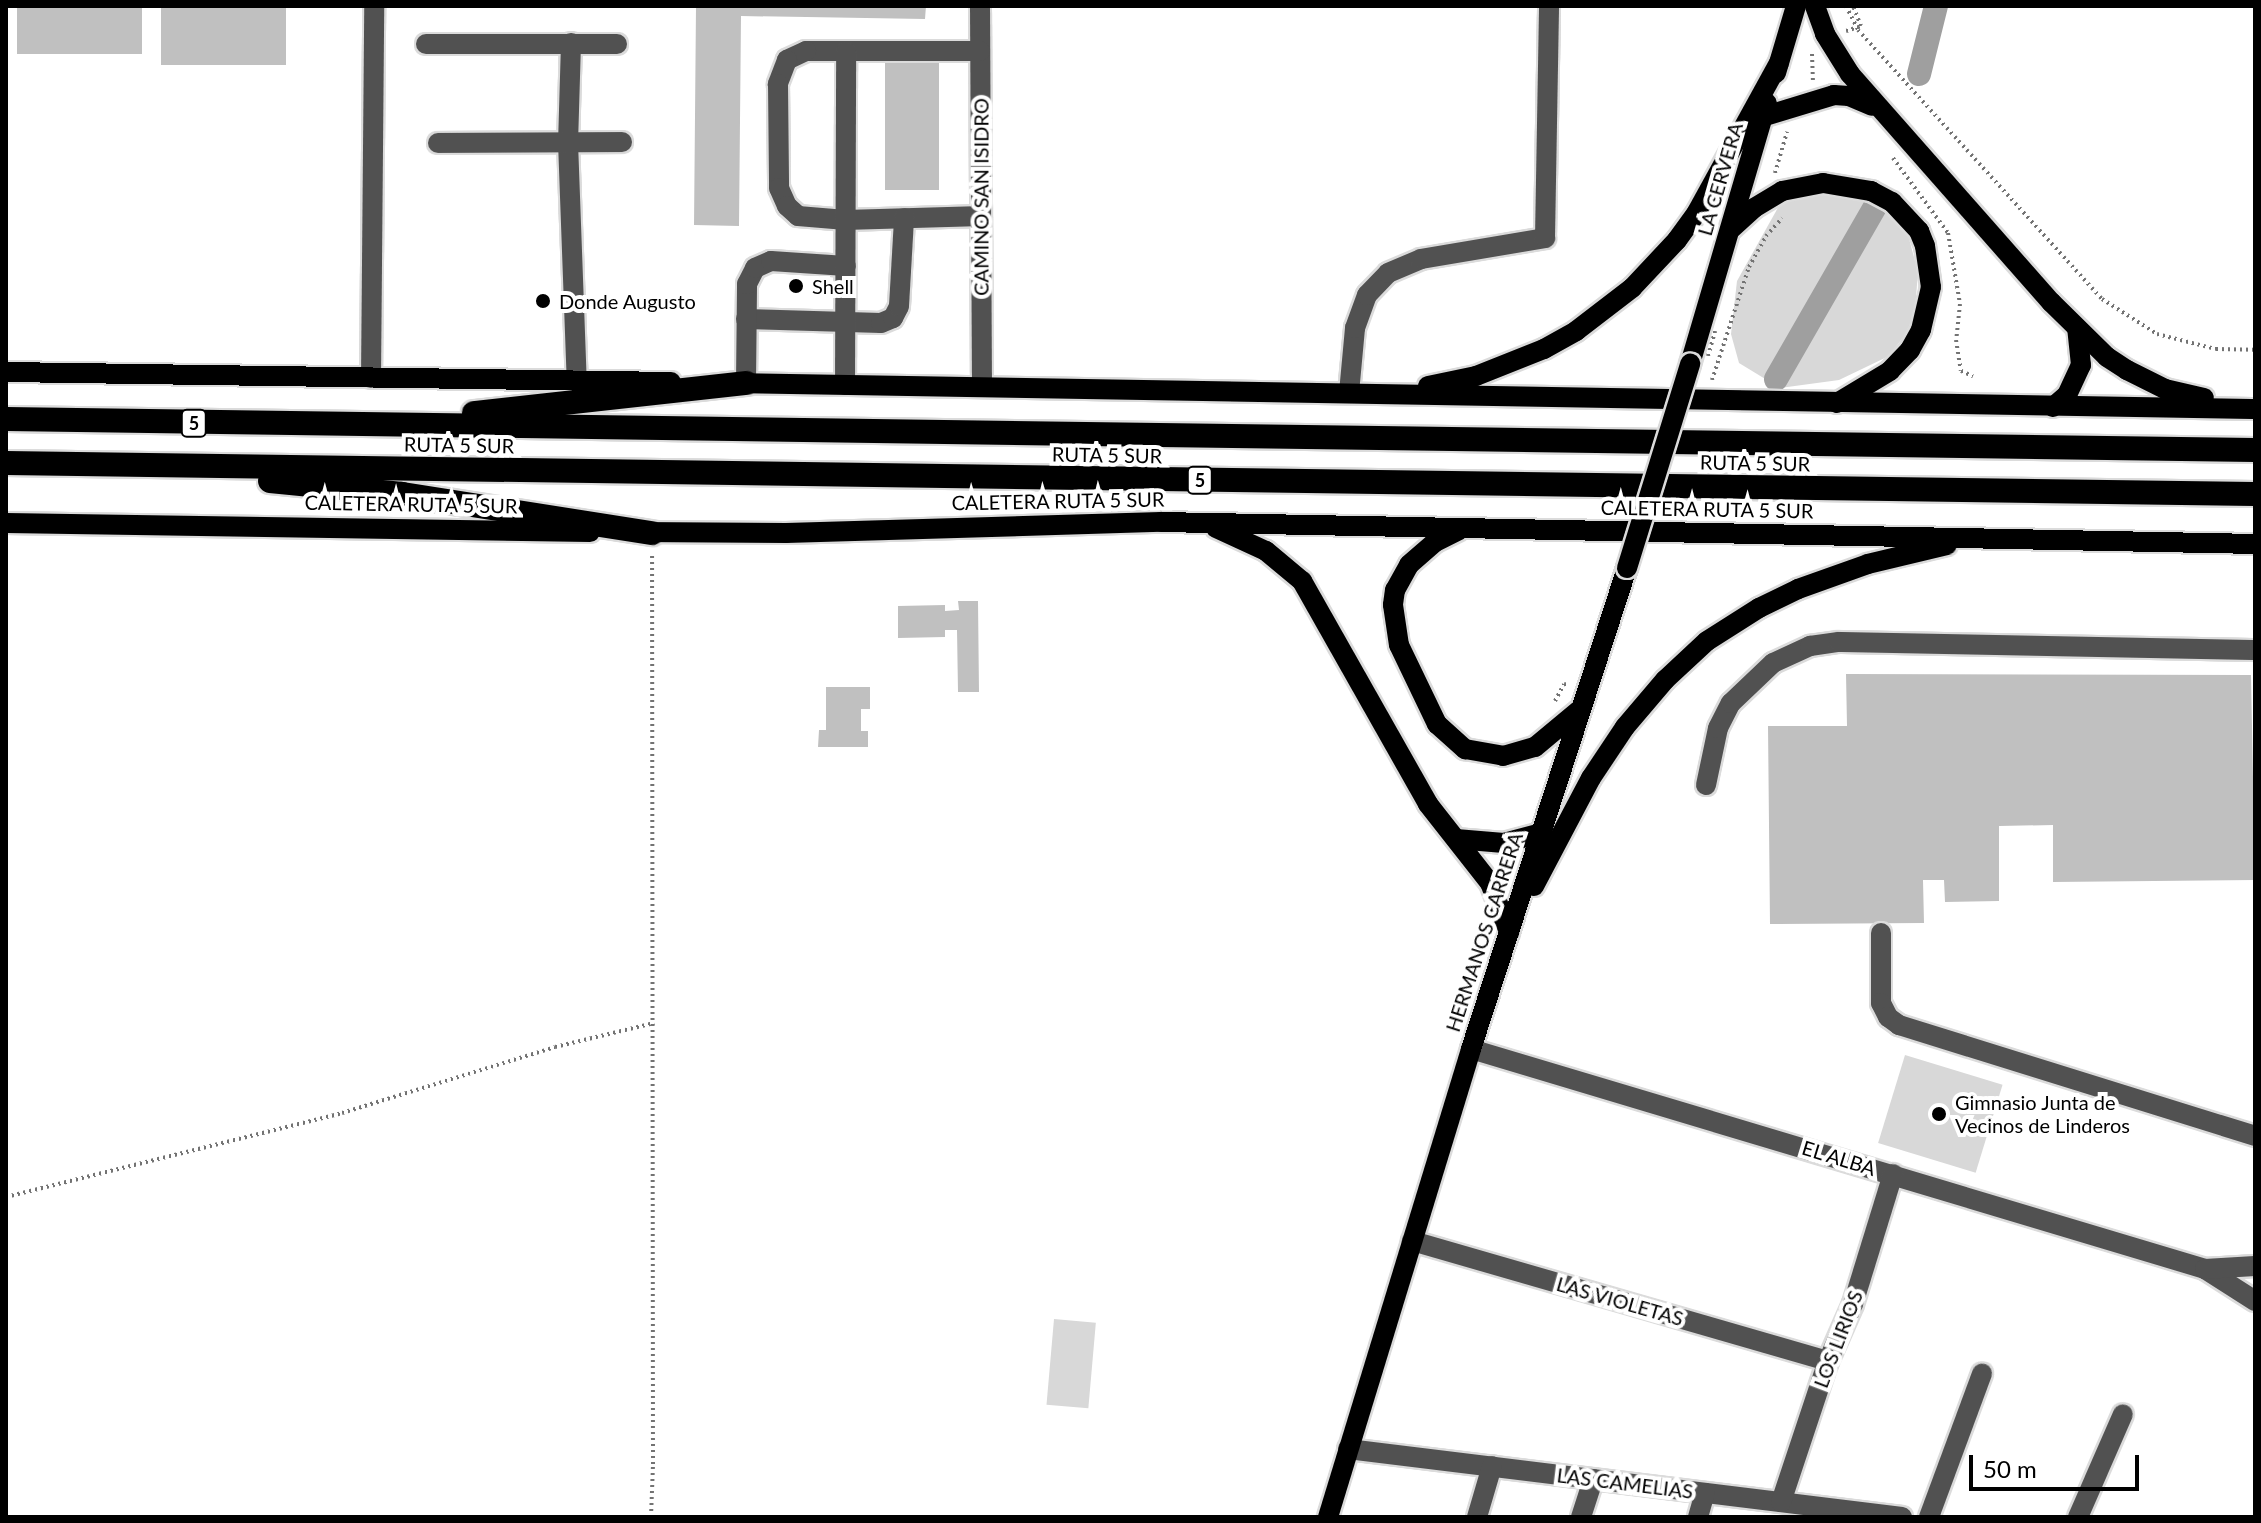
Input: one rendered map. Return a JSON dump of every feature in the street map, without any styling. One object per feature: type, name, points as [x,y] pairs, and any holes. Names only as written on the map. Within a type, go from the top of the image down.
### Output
[{"type":"highway","points":[[381,426],[746,383]]},
{"type":"highway","name":"RUTA 5 SUR","points":[[6,419],[2255,450]]},
{"type":"highway","name":"RUTA 5 SUR","points":[[6,463],[2255,494]]},
{"type":"highway","points":[[145,465],[402,494],[652,533]]},
{"type":"main road","name":"LA CERVERA","points":[[1690,364],[1796,6]]},
{"type":"main road","points":[[1815,6],[1825,34],[1840,60],[1883,112],[2077,328],[2107,357],[2146,381],[2183,395],[2255,409]]},
{"type":"main road","points":[[1374,393],[1440,384],[1511,364],[1576,331],[1606,310],[1656,265],[1697,212],[1779,63]]},
{"type":"main road","points":[[1762,117],[1834,95],[1859,99],[1883,112]]},
{"type":"main road","points":[[1732,228],[1754,208],[1782,191],[1823,183],[1871,191],[1892,202],[1919,231],[1931,287],[1921,330],[1910,350],[1890,371],[1837,403]]},
{"type":"main road","points":[[2053,407],[2067,395],[2081,365],[2077,328]]},
{"type":"main road","name":"HERMANOS CARRERA","points":[[1328,1517],[1471,1049],[1690,364]]},
{"type":"main road","points":[[6,372],[2255,409]]},
{"type":"main road","points":[[1199,522],[1266,551],[1302,581],[1428,804],[1490,883],[1509,932]]},
{"type":"main road","name":"CALETERA RUTA 5 SUR","points":[[6,523],[652,533],[1199,522],[2255,544]]},
{"type":"main road","points":[[1466,528],[1434,543],[1409,565],[1395,590],[1393,605],[1399,645],[1437,724],[1465,749],[1503,756],[1518,753],[1548,739],[1581,708]]},
{"type":"main road","points":[[1509,932],[1610,748],[1665,680],[1707,641],[1759,608],[1835,575],[1911,553],[1994,538]]},
{"type":"main road","points":[[1456,839],[1504,843],[1541,833]]},
{"type":"street","points":[[371,378],[374,6]]},
{"type":"street","name":"CAMINO SAN ISIDRO","points":[[980,6],[982,387]]},
{"type":"street","points":[[1349,393],[1355,328],[1367,295],[1388,273],[1421,259],[1545,238],[1549,6]]},
{"type":"street","points":[[571,43],[568,142],[577,382]]},
{"type":"street","points":[[426,44],[617,44]]},
{"type":"street","points":[[980,51],[806,51],[787,60],[778,84],[779,188],[787,206],[798,216],[846,220],[981,216]]},
{"type":"street","points":[[845,385],[846,52]]},
{"type":"street","points":[[438,143],[622,142]]},
{"type":"street","points":[[746,319],[881,323],[893,318],[899,306],[904,218]]},
{"type":"street","points":[[746,383],[747,284],[755,268],[771,261],[846,266]]},
{"type":"street","points":[[1706,785],[1718,728],[1731,703],[1773,663],[1810,646],[1839,642],[2255,650]]},
{"type":"street","points":[[1881,933],[1881,1003],[1888,1017],[1899,1025],[2255,1136]]},
{"type":"street","name":"EL ALBA","points":[[1471,1049],[2205,1269],[2255,1301]]},
{"type":"street","name":"LOS LIRIOS","points":[[1781,1502],[1828,1361],[1853,1304],[1893,1174]]},
{"type":"street","name":"LAS VIOLETAS","points":[[1412,1241],[1828,1361]]},
{"type":"street","name":"EL ALBA","points":[[2205,1269],[2255,1266]]},
{"type":"street","points":[[1929,1517],[1982,1374]]},
{"type":"street","points":[[2078,1517],[2123,1414]]},
{"type":"street","name":"LAS CAMELIAS","points":[[1348,1449],[1902,1517]]},
{"type":"street","points":[[1477,1517],[1492,1466]]},
{"type":"street","points":[[1581,1517],[1593,1479]]},
{"type":"street","points":[[1698,1517],[1705,1493]]},
{"type":"path","points":[[1846,6],[1858,30],[2102,299],[2157,334],[2216,349],[2255,350]]},
{"type":"path","points":[[651,1517],[654,1023],[652,533]]},
{"type":"path","points":[[6,1197],[366,1107],[555,1047],[654,1023]]},
{"type":"shaded area","points":[[1831,187],[1869,195],[1888,208],[1907,231],[1918,272],[1914,323],[1889,356],[1839,380],[1780,388],[1739,363],[1731,334],[1737,281],[1780,204]]},
{"type":"shaded area","name":"Gimnasio Junta de Vecinos de Linderos","points":[[1905,1055],[2003,1085],[1976,1173],[1878,1143]]},
{"type":"shaded area","points":[[1054,1319],[1096,1323],[1088,1408],[1047,1405]]},
{"type":"building","points":[[17,6],[142,6],[142,54],[17,54]]},
{"type":"building","points":[[161,6],[286,6],[286,65],[161,65]]},
{"type":"building","points":[[696,6],[926,6],[925,19],[741,16],[739,226],[694,225]]},
{"type":"building","points":[[885,58],[939,58],[939,190],[885,190]]},
{"type":"building","points":[[958,601],[978,601],[979,692],[958,692],[957,630],[945,630],[945,637],[898,638],[898,606],[945,605],[945,611],[959,610]]},
{"type":"building","points":[[1846,674],[2251,675],[2255,880],[2053,882],[2053,825],[1999,826],[1999,901],[1945,902],[1944,880],[1923,880],[1924,923],[1770,924],[1768,726],[1847,726]]},
{"type":"building","points":[[826,687],[870,687],[870,709],[861,709],[861,731],[868,731],[868,747],[818,747],[819,730],[826,730]]},
{"type":"waterway","points":[[1919,74],[1936,6]]},
{"type":"waterway","points":[[1776,379],[1876,205]]},
{"type":"place","name":"Shell","points":[[796,286]]},
{"type":"place","name":"Donde Augusto","points":[[543,301]]},
{"type":"place","name":"Gimnasio Junta de Vecinos de Linderos","points":[[1939,1114]]}]
